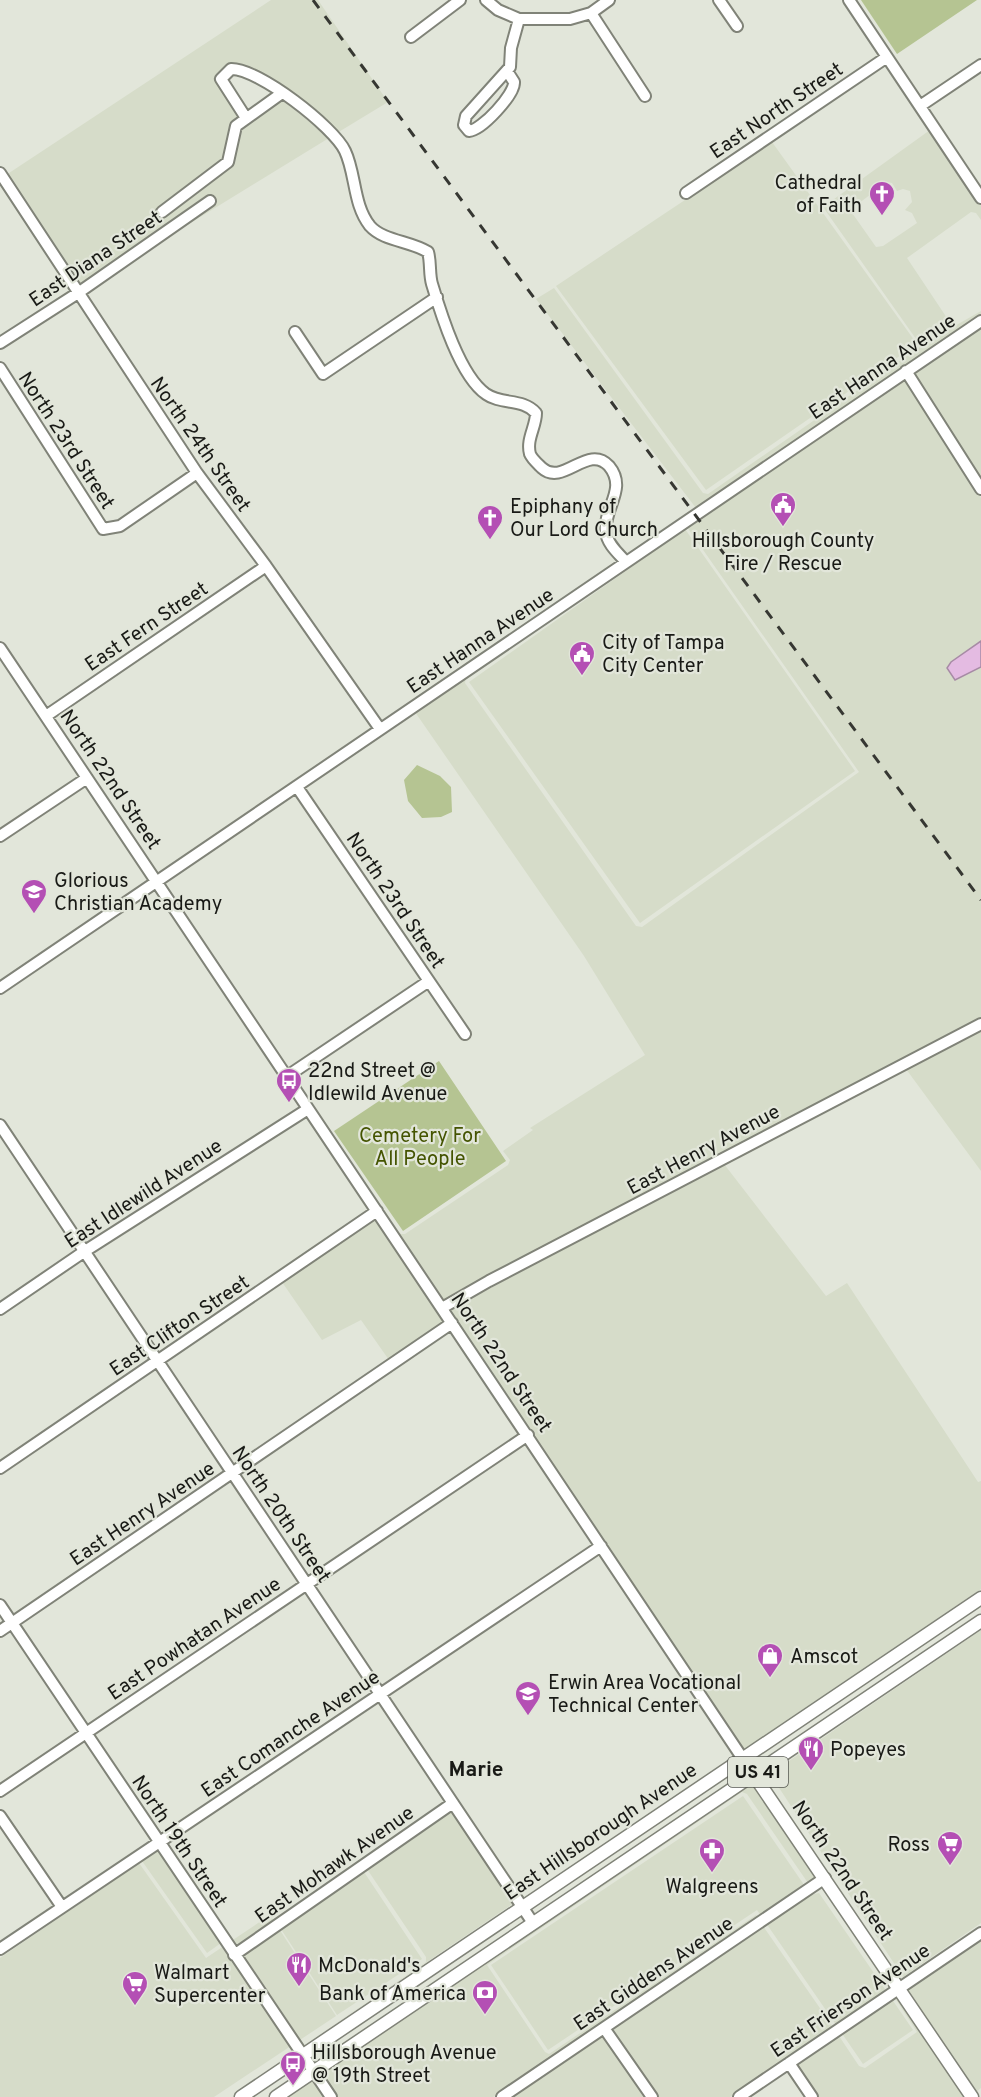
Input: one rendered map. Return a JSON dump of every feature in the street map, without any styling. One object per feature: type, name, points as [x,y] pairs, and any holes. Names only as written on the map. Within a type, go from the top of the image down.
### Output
[{"type":"main road","name":"East Hillsborough Avenue","points":[[241,2097],[981,1598]]},
{"type":"main road","name":"East Hillsborough Avenue","points":[[276,2097],[981,1621]]},
{"type":"main road","name":"North 22nd Street","points":[[743,1759],[972,2097]]},
{"type":"street","points":[[411,37],[460,0]]},
{"type":"street","points":[[486,0],[498,10],[519,20],[570,19],[591,13],[609,0]]},
{"type":"street","points":[[719,0],[737,26]]},
{"type":"street","points":[[849,0],[981,196]]},
{"type":"street","points":[[591,13],[645,96]]},
{"type":"street","points":[[507,71],[515,86],[490,118],[474,131],[469,131],[464,125],[466,116],[510,67],[511,48],[519,20]]},
{"type":"street","name":"East North Street","points":[[686,193],[887,57]]},
{"type":"street","points":[[920,106],[981,65]]},
{"type":"street","points":[[246,118],[221,79],[234,68],[252,75],[282,93],[325,127],[341,143],[363,213],[370,226],[381,234],[408,242],[428,252],[431,280],[463,366],[483,392],[490,397],[531,407],[536,413],[530,436],[530,454],[537,464],[546,472],[554,473],[593,459],[606,464],[612,471],[617,491],[610,506],[605,531],[610,542],[626,562]]},
{"type":"street","points":[[162,212],[228,162],[236,126],[282,93]]},
{"type":"street","name":"North 24th Street","points":[[0,173],[197,473],[266,566],[380,729]]},
{"type":"street","name":"East Diana Street","points":[[0,344],[210,201]]},
{"type":"street","points":[[295,332],[323,374],[437,297]]},
{"type":"street","name":"East Hanna Avenue","points":[[0,988],[981,321]]},
{"type":"street","name":"North 23rd Street","points":[[0,368],[103,529],[120,526],[197,473]]},
{"type":"street","points":[[906,371],[981,489]]},
{"type":"street","name":"East Fern Street","points":[[46,716],[266,566]]},
{"type":"street","name":"North 22nd Street","points":[[0,648],[743,1759]]},
{"type":"street","points":[[0,836],[87,778]]},
{"type":"street","name":"North 23rd Street","points":[[297,787],[465,1034]]},
{"type":"street","points":[[286,1077],[429,981]]},
{"type":"street","name":"East Henry Avenue","points":[[442,1308],[489,1281],[981,1024]]},
{"type":"street","name":"East Idlewild Avenue","points":[[0,1310],[85,1251],[308,1110]]},
{"type":"street","name":"North 20th Street","points":[[0,1125],[533,1923]]},
{"type":"street","points":[[0,1148],[11,1141]]},
{"type":"street","name":"East Clifton Street","points":[[0,1468],[377,1211]]},
{"type":"street","name":"East Henry Avenue","points":[[0,1631],[452,1323]]},
{"type":"street","name":"East Powhatan Avenue","points":[[0,1791],[528,1435]]},
{"type":"street","name":"East Comanche Avenue","points":[[0,1949],[601,1546]]},
{"type":"street","name":"North 19th Street","points":[[0,1605],[302,2056],[332,2097]]},
{"type":"street","name":"East Mohawk Avenue","points":[[234,1955],[453,1803]]},
{"type":"street","points":[[0,1816],[62,1907]]},
{"type":"street","name":"East Giddens Avenue","points":[[502,2097],[825,1878]]},
{"type":"street","name":"East Frierson Avenue","points":[[739,2097],[981,1933]]},
{"type":"street","points":[[604,2028],[652,2097]]},
{"type":"street","points":[[789,2063],[812,2097]]},
{"type":"shaded area","points":[[271,0],[318,0],[388,102],[337,133],[246,68],[235,63],[228,64],[217,76],[240,116],[232,124],[223,159],[155,210],[161,218],[231,166],[241,129],[282,99],[329,138],[158,243],[216,203],[210,195],[79,286],[6,175]]},
{"type":"shaded area","points":[[930,130],[981,206],[981,220],[976,213],[971,212],[907,258],[953,327],[981,311],[981,315],[696,508],[536,299],[554,288],[703,493],[708,494],[921,346],[823,207]],"holes":[[[883,181],[892,183],[897,191],[903,189],[910,191],[912,202],[905,210],[912,213],[917,223],[883,246],[876,247],[850,210],[875,191],[875,185]]]},
{"type":"shaded area","points":[[772,142],[917,344],[706,490],[556,286]]},
{"type":"shaded area","points":[[981,327],[981,481],[913,373]]},
{"type":"shaded area","points":[[905,378],[981,498],[981,641],[956,679],[981,667],[981,1018],[486,1277],[443,1302],[393,1227],[401,1234],[405,1234],[508,1165],[510,1160],[503,1151],[533,1130],[530,1128],[645,1055],[584,956],[415,712],[505,651],[466,678],[465,683],[636,926],[642,927],[859,772],[687,527]]},
{"type":"shaded area","points":[[685,529],[855,771],[640,923],[469,682]]},
{"type":"shaded area","points":[[981,641],[981,667],[955,680],[947,668],[951,662]]},
{"type":"shaded area","points":[[981,1030],[981,1171],[906,1069]]},
{"type":"shaded area","points":[[724,1164],[826,1296],[847,1283],[978,1482],[981,1481],[981,1589],[743,1750],[449,1310]]},
{"type":"shaded area","points":[[374,1219],[446,1321],[389,1360],[361,1320],[322,1340],[282,1282]]},
{"type":"shaded area","points":[[981,1630],[981,1923],[903,1977],[770,1774]]},
{"type":"shaded area","points":[[754,1782],[818,1877],[808,1883],[747,1794],[742,1792],[487,1965],[545,2052],[549,2054],[756,1915],[758,1918],[493,2097],[337,2097],[321,2074]]},
{"type":"shaded area","points":[[743,1796],[811,1895],[819,1893],[913,2030],[863,2064],[757,1910],[548,2050],[491,1965]]},
{"type":"shaded area","points":[[452,1810],[514,1903],[301,2047],[426,1962],[426,1957],[367,1869]]},
{"type":"shaded area","points":[[159,1850],[221,1943],[207,1953],[142,1861]]},
{"type":"shaded area","points":[[139,1863],[206,1958],[270,1915],[336,2016],[214,2097],[0,2097],[0,1958]]},
{"type":"shaded area","points":[[362,1869],[422,1959],[337,2015],[279,1926]]},
{"type":"shaded area","points":[[763,1926],[833,2027],[730,2097],[657,2097],[611,2029]]},
{"type":"shaded area","points":[[981,1939],[981,2088],[975,2093],[906,1991]]},
{"type":"shaded area","points":[[898,1996],[967,2097],[818,2097],[796,2065],[839,2036],[859,2066],[865,2068],[917,2032],[895,1998]]},
{"type":"shaded area","points":[[604,2034],[646,2097],[511,2097]]},
{"type":"shaded area","points":[[314,2079],[326,2097],[287,2097]]},
{"type":"green space","points":[[861,0],[977,0],[897,54]]},
{"type":"green space","points":[[417,765],[440,776],[451,787],[452,812],[441,817],[422,818],[408,801],[404,780]]},
{"type":"green space","name":"Cemetery For All People","points":[[439,1061],[506,1161],[403,1231],[334,1131]]},
{"type":"railway","points":[[313,0],[981,900]]},
{"type":"place","name":"Cathedral of Faith","points":[[882,217]]},
{"type":"place","name":"Hillsborough County Fire / Rescue","points":[[783,528]]},
{"type":"place","name":"Epiphany of Our Lord Church","points":[[490,541]]},
{"type":"place","name":"City of Tampa City Center","points":[[582,677]]},
{"type":"place","name":"Glorious Christian Academy","points":[[34,915]]},
{"type":"place","name":"22nd Street @ Idlewild Avenue","points":[[289,1104]]},
{"type":"place","name":"Amscot","points":[[770,1679]]},
{"type":"place","name":"Erwin Area Vocational Technical Center","points":[[528,1717]]},
{"type":"place","name":"Popeyes","points":[[811,1772]]},
{"type":"place","name":"Ross","points":[[950,1867]]},
{"type":"place","name":"Walgreens","points":[[712,1874]]},
{"type":"place","name":"McDonald's","points":[[299,1988]]},
{"type":"place","name":"Walmart Supercenter","points":[[135,2007]]},
{"type":"place","name":"Bank of America","points":[[485,2016]]},
{"type":"place","name":"Hillsborough Avenue @ 19th Street","points":[[293,2087]]},
{"type":"district","name":"Marie","points":[[476,1769]]}]
